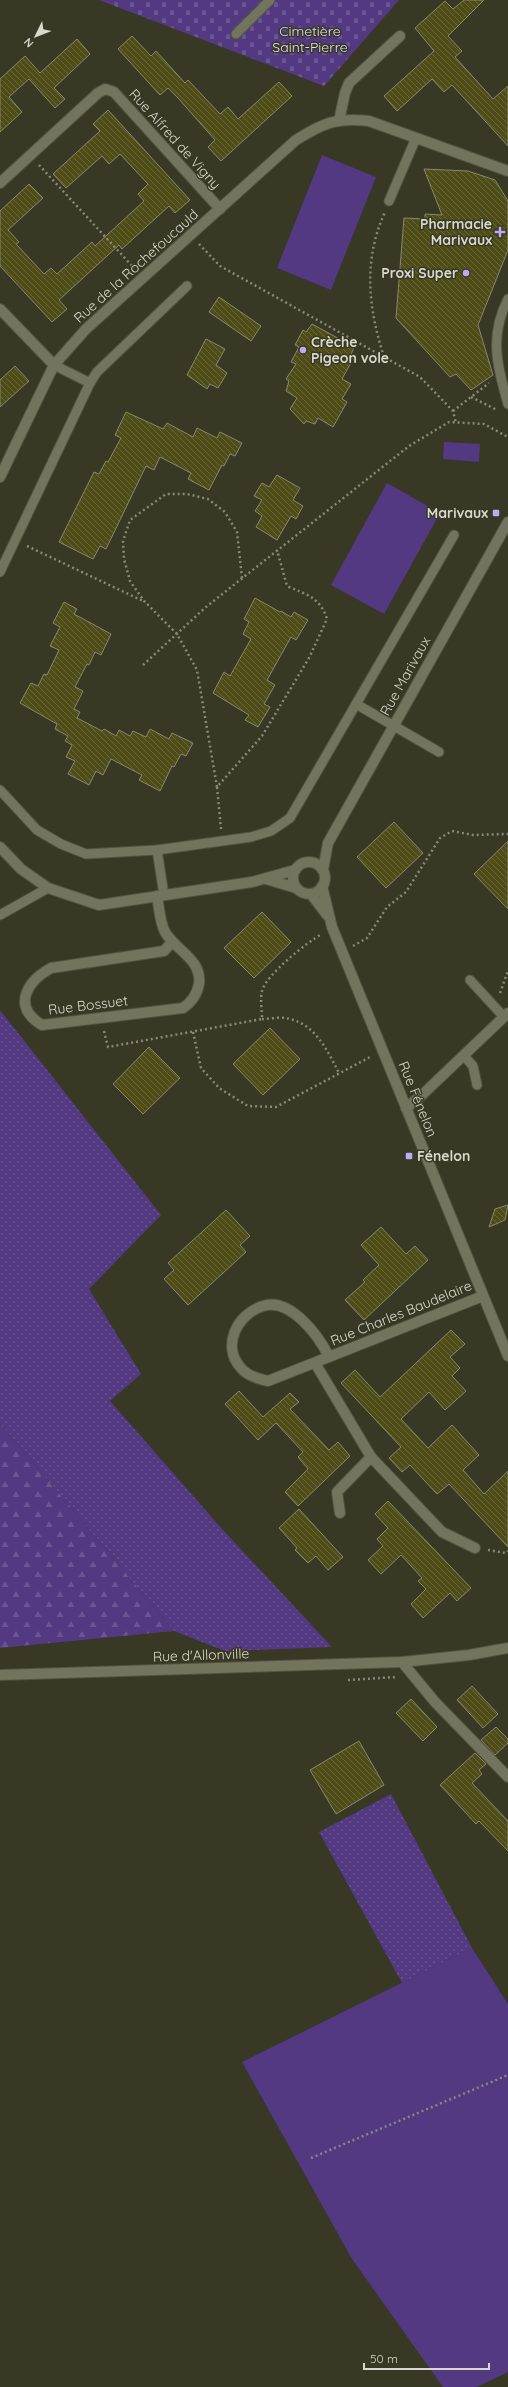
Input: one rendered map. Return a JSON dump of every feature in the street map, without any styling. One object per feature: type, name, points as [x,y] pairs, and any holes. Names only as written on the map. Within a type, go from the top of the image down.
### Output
[{"type":"street","points":[[339,121],[345,93],[349,83],[400,36]]},
{"type":"street","name":"Rue Alfred de Vigny","points":[[0,183],[98,93],[105,89],[114,92],[220,209]]},
{"type":"street","name":"Rue de la Rochefoucauld","points":[[0,477],[54,365],[86,329],[296,140],[320,125],[339,121],[369,121],[508,171]]},
{"type":"street","points":[[0,309],[54,365]]},
{"type":"street","name":"Rue Marivaux","points":[[310,862],[328,844],[508,522]]},
{"type":"street","name":"Rue Marivaux","points":[[323,870],[328,844]]},
{"type":"street","points":[[0,847],[21,869],[48,888],[98,905],[266,879],[295,870],[302,864],[310,862],[319,865],[323,870],[324,878],[322,886],[311,894],[306,894],[296,888],[266,879]]},
{"type":"street","points":[[295,870],[293,876],[296,888]]},
{"type":"street","name":"Rue Fénelon","points":[[322,886],[330,923]]},
{"type":"street","name":"Rue Fénelon","points":[[311,894],[330,923],[342,951],[508,1356]]},
{"type":"street","name":"Rue Bossuet","points":[[161,896],[164,930],[172,942],[191,957],[200,974],[198,990],[192,1002],[183,1008],[42,1025],[32,1019],[26,1010],[24,999],[38,975],[51,968],[164,950],[172,942]]},
{"type":"street","points":[[406,1108],[464,1056],[506,1015]]},
{"type":"street","name":"Rue Charles Baudelaire","points":[[329,1357],[323,1344],[311,1328],[296,1315],[280,1306],[264,1305],[249,1313],[237,1327],[230,1342],[233,1357],[241,1369],[268,1382],[483,1296]]},
{"type":"street","points":[[315,1363],[371,1457],[442,1532],[475,1548]]},
{"type":"street","points":[[340,1513],[337,1492],[371,1457]]},
{"type":"street","name":"Rue d'Allonville","points":[[0,1675],[402,1662],[469,1655],[508,1648]]},
{"type":"street","points":[[402,1662],[435,1702],[508,1777]]},
{"type":"lane","points":[[236,34],[270,0]]},
{"type":"lane","points":[[390,201],[416,138]]},
{"type":"lane","points":[[0,572],[2,561],[15,540],[90,383],[97,372],[187,286]]},
{"type":"lane","points":[[508,299],[499,317],[495,344],[500,373],[508,404]]},
{"type":"lane","points":[[54,365],[90,383]]},
{"type":"lane","points":[[0,790],[37,830],[61,844],[86,854],[157,850],[251,837],[272,831],[290,818],[454,535]]},
{"type":"lane","points":[[356,704],[439,752]]},
{"type":"lane","points":[[157,850],[161,896]]},
{"type":"lane","points":[[0,915],[48,888]]},
{"type":"lane","points":[[470,980],[495,1007],[506,1015]]},
{"type":"lane","points":[[464,1056],[473,1066],[477,1085]]},
{"type":"path","points":[[30,156],[143,278]]},
{"type":"path","points":[[384,357],[375,328],[370,299],[372,254],[376,231],[390,201]]},
{"type":"path","points":[[192,234],[220,266],[420,377],[453,411],[456,423]]},
{"type":"path","points":[[453,411],[500,373]]},
{"type":"path","points":[[471,397],[502,413]]},
{"type":"path","points":[[144,665],[206,607],[409,446],[449,422],[484,424],[508,437]]},
{"type":"path","points":[[222,841],[217,787],[197,670],[177,634],[144,601],[130,581],[124,559],[123,541],[130,520],[166,494],[187,494],[208,499],[225,512],[237,532],[242,578]]},
{"type":"path","points":[[15,540],[144,601]]},
{"type":"path","points":[[217,787],[262,736],[309,658],[327,619],[323,606],[315,599],[287,586],[277,550]]},
{"type":"path","points":[[342,951],[367,938],[387,907],[406,892],[440,838],[452,830],[473,836],[508,834]]},
{"type":"path","points":[[262,1019],[262,990],[275,974],[330,923]]},
{"type":"path","points":[[495,1007],[508,971]]},
{"type":"path","points":[[101,1018],[108,1047],[262,1019],[290,1018],[303,1024],[322,1041],[339,1073]]},
{"type":"path","points":[[193,1032],[201,1068],[219,1088],[248,1106],[276,1107],[382,1050]]},
{"type":"path","points":[[475,1548],[506,1553],[508,1551]]},
{"type":"path","points":[[348,1680],[415,1677]]},
{"type":"path","points":[[311,2158],[508,2075]]},
{"type":"green space","name":"Cimetière Saint-Pierre","points":[[99,0],[399,0],[324,86]]},
{"type":"green space","points":[[322,155],[376,177],[331,290],[277,268]]},
{"type":"green space","points":[[444,442],[480,444],[479,462],[443,459]]},
{"type":"green space","points":[[387,483],[440,513],[384,614],[331,585]]},
{"type":"green space","points":[[0,1010],[161,1215],[89,1289],[141,1374],[110,1401],[223,1530],[332,1647],[225,1651],[174,1631],[0,1423]]},
{"type":"green space","points":[[0,1423],[174,1631],[0,1648]]},
{"type":"green space","points":[[391,1794],[472,1948],[402,1983],[319,1832]]},
{"type":"green space","points":[[472,1948],[508,2004],[508,2372],[477,2387],[443,2387],[352,2259],[242,2062]]},
{"type":"building","points":[[464,0],[484,0],[448,36],[462,51],[455,57],[493,99],[508,86],[508,146],[452,85],[444,92],[432,79],[397,111],[384,96],[434,51],[415,28],[445,1],[453,9]]},
{"type":"building","points":[[132,36],[151,56],[156,51],[185,83],[188,80],[220,114],[228,107],[238,119],[279,82],[292,96],[221,161],[208,147],[215,140],[178,98],[168,88],[160,95],[118,49]]},
{"type":"building","points":[[77,39],[90,54],[54,88],[65,99],[55,108],[29,79],[9,97],[22,112],[0,132],[0,79],[25,56],[40,73]]},
{"type":"building","points":[[108,110],[190,200],[175,213],[169,206],[122,249],[119,245],[59,300],[67,309],[52,322],[0,266],[0,211],[29,184],[43,198],[8,230],[19,242],[16,244],[44,274],[51,268],[57,274],[92,242],[95,246],[144,201],[138,194],[148,184],[120,154],[109,164],[102,156],[66,188],[53,174],[100,131],[93,124]]},
{"type":"building","points":[[424,169],[468,171],[495,180],[508,201],[508,250],[478,325],[493,375],[471,390],[456,374],[450,377],[396,318],[404,218],[425,219],[425,214],[442,215]]},
{"type":"building","points":[[219,297],[261,326],[251,341],[209,312]]},
{"type":"building","points":[[312,324],[354,347],[351,355],[354,357],[342,379],[351,384],[342,399],[347,402],[333,427],[318,418],[315,424],[306,421],[304,424],[290,409],[297,398],[286,391],[289,381],[286,379],[296,364],[291,362],[299,347],[295,345],[303,330],[306,332]]},
{"type":"building","points":[[206,339],[225,349],[216,365],[227,373],[218,388],[210,384],[207,389],[187,375]]},
{"type":"building","points":[[15,366],[29,381],[0,407],[0,380]]},
{"type":"building","points":[[126,412],[163,429],[167,423],[193,437],[197,428],[217,438],[220,432],[242,443],[235,456],[230,454],[224,466],[222,465],[209,490],[188,479],[191,473],[160,457],[154,470],[146,466],[106,549],[100,546],[93,559],[59,542],[94,472],[99,474],[106,461],[108,462],[121,438],[115,435]]},
{"type":"building","points":[[277,475],[300,488],[293,500],[303,506],[296,519],[291,516],[277,540],[256,527],[262,516],[255,511],[262,500],[254,496],[262,483],[269,487]]},
{"type":"building","points":[[255,598],[291,617],[294,612],[308,620],[296,640],[291,637],[267,680],[275,685],[264,704],[270,707],[258,727],[245,720],[249,715],[213,693],[224,672],[230,676],[251,639],[243,634],[249,622],[244,619]]},
{"type":"building","points":[[64,602],[77,609],[74,614],[111,634],[101,655],[95,652],[89,665],[87,664],[75,687],[83,691],[74,709],[80,712],[77,718],[102,731],[104,729],[116,736],[119,730],[130,736],[133,731],[146,737],[150,729],[169,739],[172,733],[193,743],[186,756],[181,754],[174,767],[172,766],[160,791],[139,780],[142,775],[111,759],[103,775],[96,771],[89,785],[68,774],[75,761],[66,757],[72,745],[65,741],[68,736],[55,729],[57,724],[20,703],[31,683],[38,686],[44,674],[47,675],[59,650],[50,646],[60,627],[53,623]]},
{"type":"building","points":[[394,822],[423,853],[386,888],[357,857]]},
{"type":"building","points":[[508,841],[508,909],[474,874]]},
{"type":"building","points":[[262,912],[291,942],[254,978],[224,948]]},
{"type":"building","points":[[270,1028],[300,1059],[263,1095],[233,1064]]},
{"type":"building","points":[[149,1047],[180,1078],[143,1114],[113,1084]]},
{"type":"building","points":[[508,1205],[505,1220],[489,1227],[495,1209]]},
{"type":"building","points":[[226,1210],[250,1236],[240,1245],[246,1252],[188,1305],[164,1279],[174,1270],[168,1263]]},
{"type":"building","points":[[381,1227],[406,1254],[415,1246],[428,1260],[364,1320],[345,1300],[365,1282],[363,1280],[379,1265],[361,1245]]},
{"type":"building","points":[[451,1330],[465,1344],[450,1357],[460,1368],[452,1376],[466,1391],[445,1410],[429,1392],[401,1419],[428,1448],[452,1425],[479,1455],[463,1470],[484,1494],[508,1471],[508,1547],[449,1484],[437,1494],[410,1465],[402,1472],[389,1458],[401,1447],[341,1383],[355,1370],[380,1397]]},
{"type":"building","points":[[239,1391],[263,1417],[290,1393],[299,1402],[290,1409],[329,1450],[338,1442],[350,1456],[298,1506],[285,1492],[308,1469],[298,1457],[303,1452],[276,1423],[258,1440],[225,1404]]},
{"type":"building","points":[[388,1501],[471,1588],[457,1601],[450,1593],[423,1618],[411,1604],[426,1589],[418,1581],[422,1578],[401,1555],[381,1574],[368,1560],[383,1546],[377,1539],[388,1528],[375,1514]]},
{"type":"building","points":[[299,1509],[343,1557],[328,1570],[316,1556],[308,1563],[295,1550],[297,1548],[279,1528]]},
{"type":"building","points":[[472,1686],[498,1714],[483,1728],[457,1700]]},
{"type":"building","points":[[411,1699],[437,1727],[423,1741],[396,1713]]},
{"type":"building","points":[[496,1727],[508,1739],[508,1743],[495,1755],[481,1740]]},
{"type":"building","points":[[359,1741],[384,1785],[336,1814],[310,1770]]},
{"type":"building","points":[[475,1753],[486,1764],[479,1770],[482,1774],[472,1783],[508,1821],[508,1851],[479,1821],[476,1824],[440,1785]]},
{"type":"place","name":"Pharmacie Marivaux","points":[[500,232]]},
{"type":"place","name":"Proxi Super","points":[[466,273]]},
{"type":"place","name":"Crèche Pigeon vole","points":[[303,350]]},
{"type":"place","name":"Marivaux","points":[[496,513]]},
{"type":"place","name":"Fénelon","points":[[409,1156]]}]
